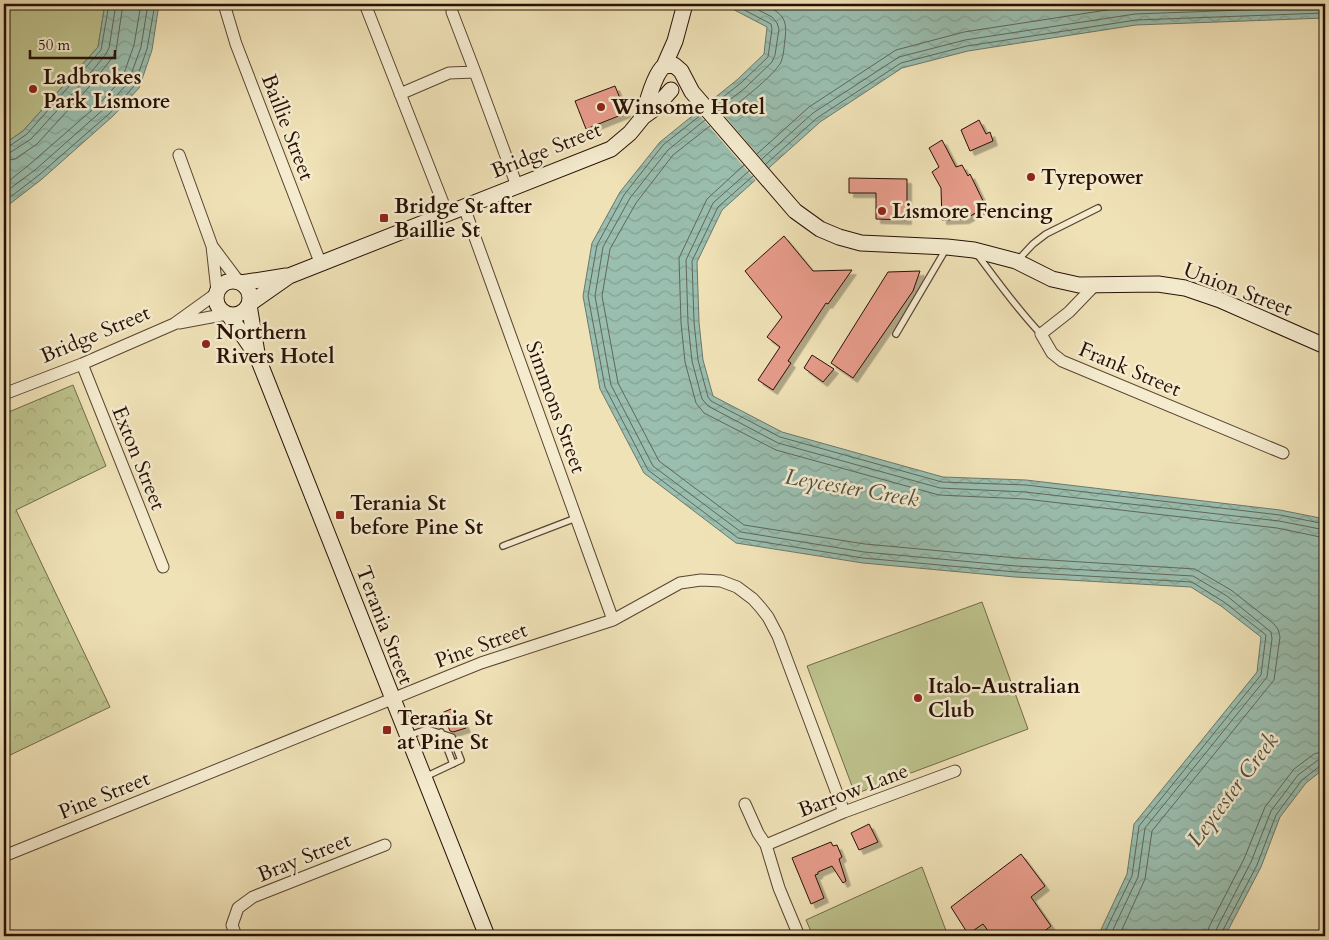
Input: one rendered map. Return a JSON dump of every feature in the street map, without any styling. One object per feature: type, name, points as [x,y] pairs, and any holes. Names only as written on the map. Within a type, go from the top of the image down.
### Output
[{"type":"main road","name":"Bridge Street","points":[[643,117],[647,101],[675,41],[685,4]]},
{"type":"main road","name":"Bridge Street","points":[[249,305],[289,276],[320,262],[611,149],[681,83],[675,41]]},
{"type":"main road","points":[[661,71],[671,64],[681,83]]},
{"type":"main road","name":"Union Street","points":[[661,71],[661,86],[681,83],[795,211],[820,229],[839,237],[861,243],[974,250],[1016,261],[1058,280],[1079,285],[1158,284],[1185,288],[1220,300],[1325,346]]},
{"type":"main road","name":"Bridge Street","points":[[240,282],[289,276]]},
{"type":"main road","points":[[240,282],[249,292],[249,305],[240,314],[228,315],[218,306],[216,300],[217,292],[224,283],[240,282]]},
{"type":"main road","name":"Terania Street","points":[[249,305],[257,356],[485,935]]},
{"type":"main road","name":"Terania Street","points":[[228,315],[257,356]]},
{"type":"street","name":"Baillie Street","points":[[224,4],[236,44],[320,262]]},
{"type":"street","points":[[365,4],[447,213]]},
{"type":"street","points":[[452,12],[517,186]]},
{"type":"street","points":[[400,94],[449,73],[475,72]]},
{"type":"street","points":[[179,156],[212,246],[217,292]]},
{"type":"street","name":"Simmons Street","points":[[464,207],[613,620]]},
{"type":"street","points":[[212,246],[240,282]]},
{"type":"street","name":"Frank Street","points":[[1095,285],[1069,312],[1041,334],[1052,353],[1062,361],[1283,453]]},
{"type":"street","name":"Bridge Street","points":[[4,394],[82,364],[174,324],[217,292]]},
{"type":"street","name":"Bridge Street","points":[[174,324],[228,315]]},
{"type":"street","name":"Exton Street","points":[[82,364],[163,567]]},
{"type":"street","name":"Pine Street","points":[[4,856],[480,663],[613,620],[680,583],[701,580],[721,581],[737,587],[753,599],[768,617],[778,636],[844,812]]},
{"type":"street","name":"Barrow Lane","points":[[766,845],[844,812],[955,772]]},
{"type":"street","points":[[744,804],[766,845],[778,888],[799,936]]},
{"type":"street","name":"Bray Street","points":[[236,936],[232,926],[238,908],[253,897],[385,845]]},
{"type":"lane","points":[[1016,261],[1046,234],[1098,208]]},
{"type":"lane","points":[[896,334],[947,247]]},
{"type":"lane","points":[[974,250],[1024,317],[1041,334]]},
{"type":"lane","points":[[503,546],[576,518]]},
{"type":"lane","points":[[407,736],[428,729],[441,732],[452,738],[461,760],[423,778]]},
{"type":"green space","name":"Ladbrokes Park Lismore","points":[[4,4],[105,4],[98,47],[23,131],[4,144]]},
{"type":"green space","points":[[73,385],[106,466],[16,510],[110,707],[4,758],[4,414]]},
{"type":"green space","name":"Italo-Australian Club","points":[[982,602],[1028,729],[855,794],[807,666]]},
{"type":"green space","points":[[922,867],[948,936],[813,936],[806,920]]},
{"type":"water","points":[[105,4],[159,4],[152,50],[139,88],[113,116],[42,179],[11,203],[4,205],[4,144],[23,131],[98,47]]},
{"type":"water","name":"Leycester Creek","points":[[723,4],[1325,4],[1325,18],[1136,25],[968,51],[902,68],[820,122],[722,210],[697,262],[699,322],[703,360],[713,396],[782,432],[943,477],[1026,480],[1280,510],[1325,519],[1325,768],[1306,783],[1280,817],[1261,867],[1225,936],[1098,936],[1127,874],[1134,824],[1257,672],[1261,637],[1221,606],[1191,587],[1015,577],[863,563],[736,543],[644,473],[600,389],[583,296],[592,243],[620,192],[660,142],[738,79],[764,54],[767,27]]},
{"type":"pier","points":[[710,99],[771,170],[757,182],[695,110]]},
{"type":"building","name":"Winsome Hotel","points":[[615,86],[626,113],[586,129],[575,101]]},
{"type":"building","points":[[979,120],[986,134],[990,132],[993,141],[970,151],[961,130]]},
{"type":"building","points":[[942,140],[956,167],[962,165],[968,176],[970,174],[986,207],[965,219],[942,220],[941,188],[932,172],[939,167],[929,148]]},
{"type":"building","points":[[849,178],[907,179],[907,220],[876,219],[876,193],[849,193]]},
{"type":"building","points":[[784,236],[813,271],[852,270],[828,304],[826,303],[788,361],[791,363],[773,390],[758,380],[780,347],[767,337],[782,317],[745,271]]},
{"type":"building","points":[[920,271],[913,291],[853,378],[831,363],[888,272]]},
{"type":"building","points":[[812,355],[834,369],[823,382],[804,368]]},
{"type":"building","points":[[451,709],[456,720],[462,718],[466,728],[453,732],[450,731],[447,724],[440,721],[437,715]]},
{"type":"building","points":[[869,824],[878,842],[859,850],[851,833]]},
{"type":"building","points":[[831,842],[833,846],[837,845],[842,857],[839,859],[846,881],[843,883],[832,866],[818,872],[815,875],[824,898],[811,904],[792,858]]},
{"type":"building","points":[[1021,854],[1045,886],[1031,897],[1051,926],[1038,936],[992,936],[983,924],[968,934],[951,907]]},
{"type":"place","name":"Ladbrokes Park Lismore","points":[[33,89]]},
{"type":"place","name":"Winsome Hotel","points":[[601,107]]},
{"type":"place","name":"Tyrepower","points":[[1031,177]]},
{"type":"place","name":"Lismore Fencing","points":[[882,211]]},
{"type":"place","name":"Bridge St after Baillie St","points":[[384,218]]},
{"type":"place","name":"Northern Rivers Hotel","points":[[206,344]]},
{"type":"place","name":"Terania St before Pine St","points":[[340,515]]},
{"type":"place","name":"Italo-Australian Club","points":[[918,698]]},
{"type":"place","name":"Terania St at Pine St","points":[[387,730]]}]
